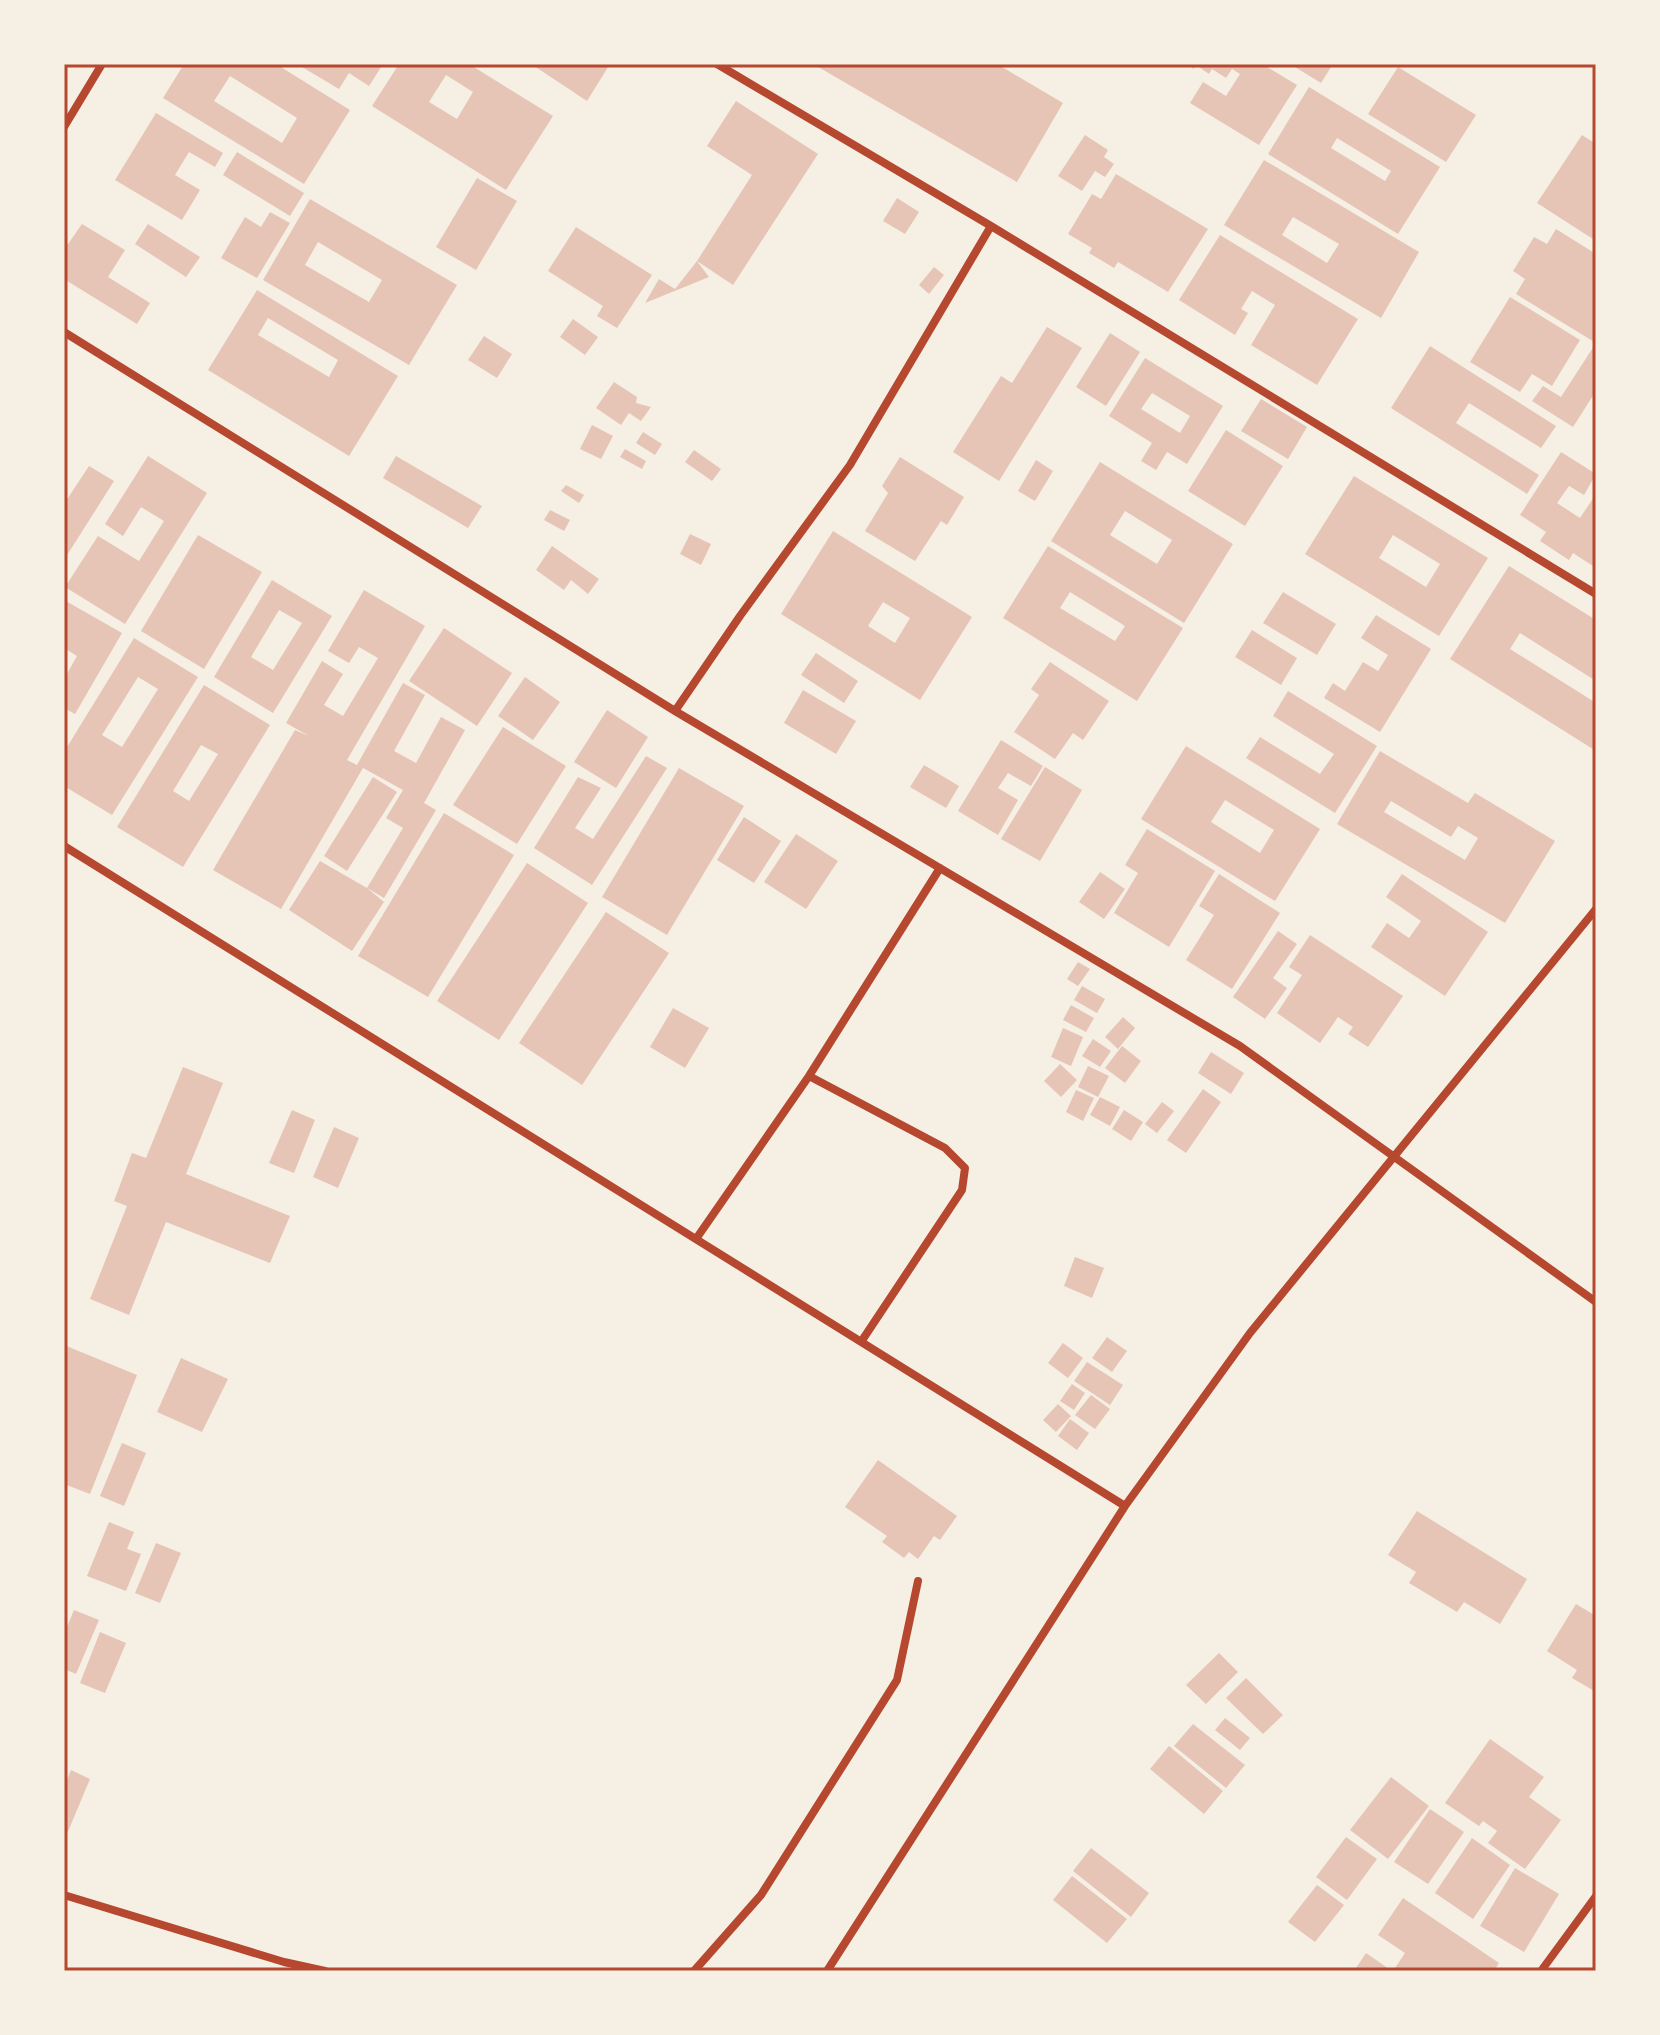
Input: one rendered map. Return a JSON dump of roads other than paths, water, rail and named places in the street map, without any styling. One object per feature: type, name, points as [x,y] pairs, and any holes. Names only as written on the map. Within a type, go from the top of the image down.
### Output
[{"type":"street","points":[[64,127],[102,64]]},
{"type":"street","points":[[717,64],[991,226],[1596,594]]},
{"type":"street","points":[[675,711],[850,465],[991,226]]},
{"type":"street","points":[[64,332],[675,711],[1240,1046],[1596,1302]]},
{"type":"street","points":[[64,846],[1125,1506]]},
{"type":"street","points":[[696,1239],[809,1076],[940,868]]},
{"type":"street","points":[[827,1971],[1125,1506],[1250,1333],[1596,909]]},
{"type":"street","points":[[809,1076],[945,1148],[965,1168],[962,1190],[861,1342]]},
{"type":"street","points":[[694,1971],[761,1895],[897,1680],[918,1581]]},
{"type":"street","points":[[64,1895],[284,1962],[325,1971]]},
{"type":"street","points":[[1541,1971],[1596,1896]]}]
